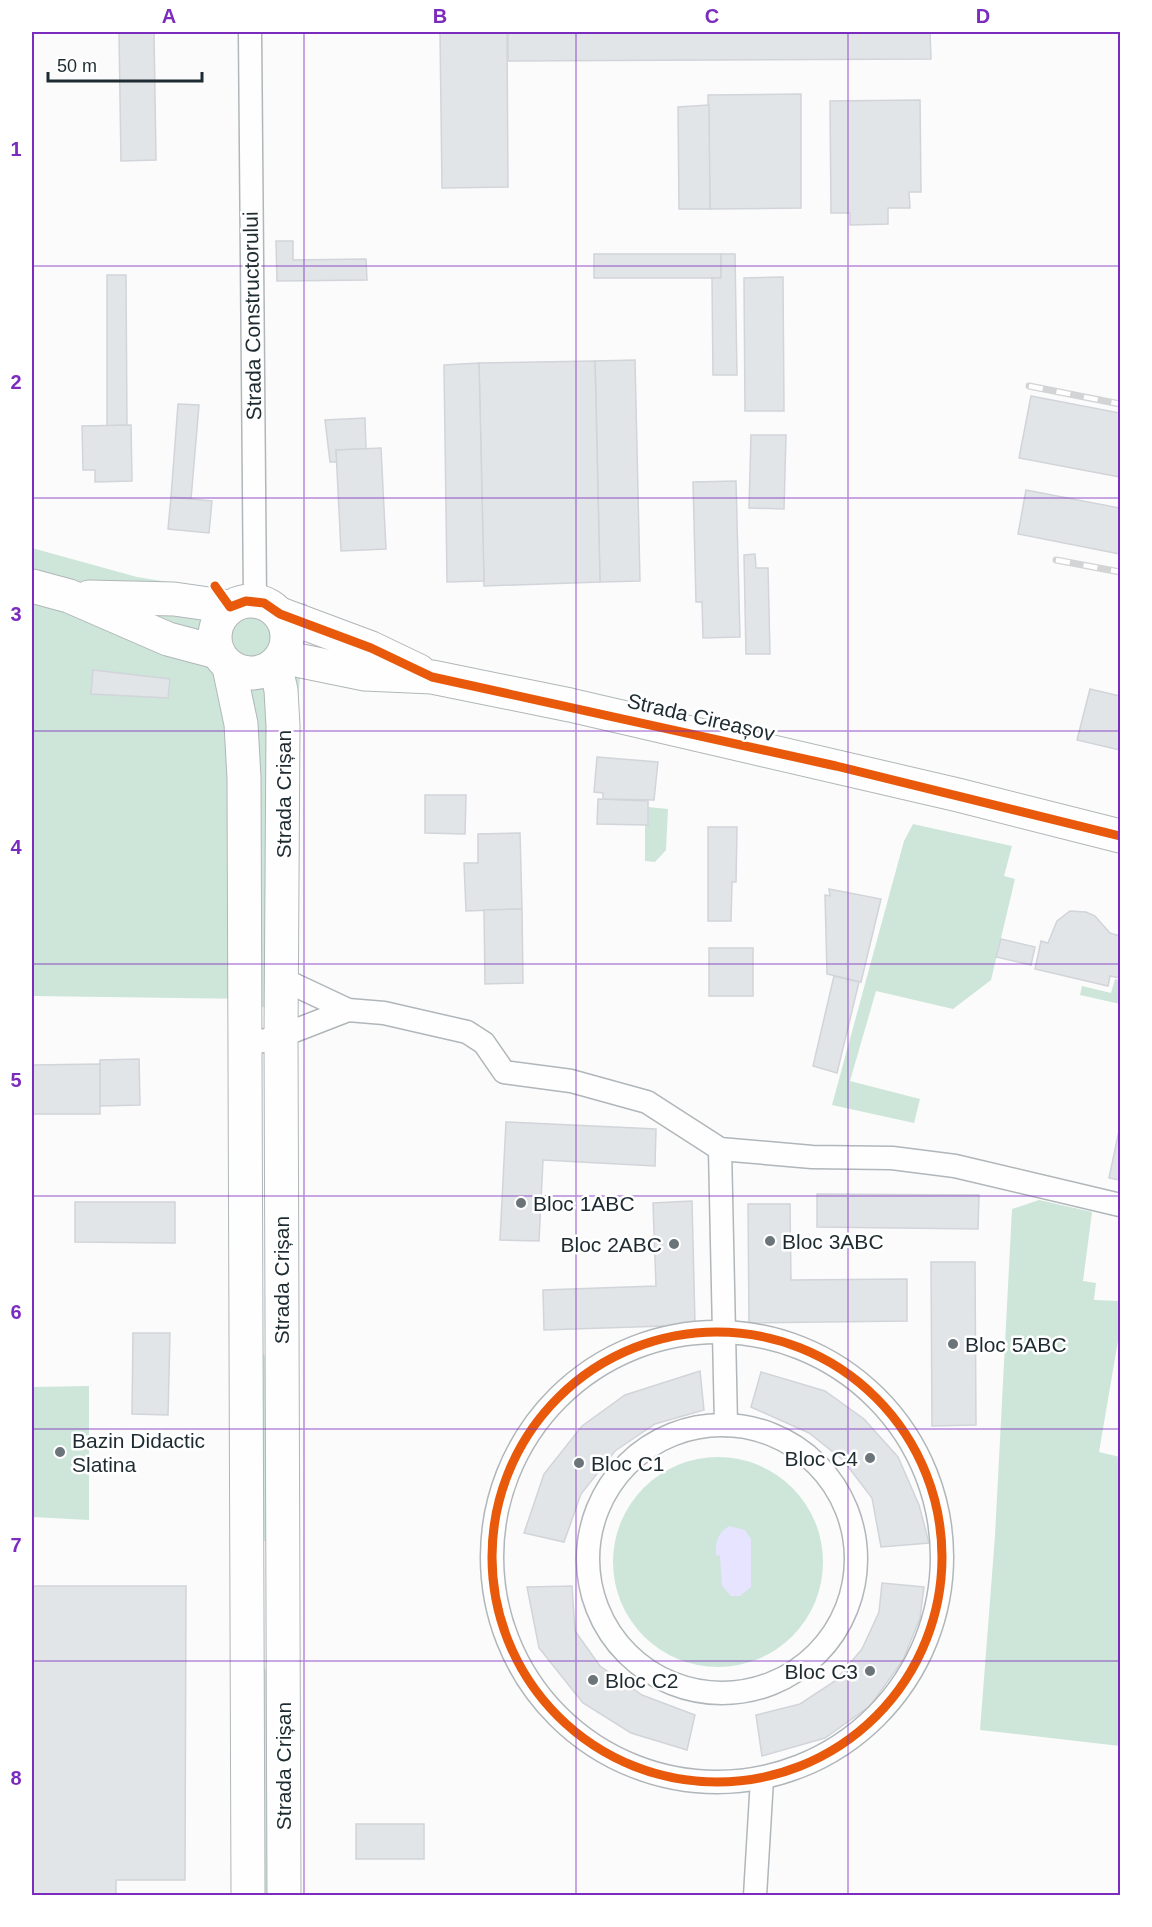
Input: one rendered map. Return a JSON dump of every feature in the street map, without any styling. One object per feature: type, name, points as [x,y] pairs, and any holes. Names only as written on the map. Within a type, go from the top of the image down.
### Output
[{"type":"main road","name":"Strada Cireașov","points":[[32,585],[69,596],[168,639],[223,659]]},
{"type":"main road","name":"Strada Cireașov","points":[[69,596],[174,600],[255,607],[371,648],[432,677]]},
{"type":"main road","points":[[255,607],[287,635],[278,661],[252,674],[223,659],[214,640],[215,627],[221,616],[255,607]]},
{"type":"main road","name":"Strada Crișan","points":[[223,659],[241,724],[244,778],[247,1045],[244,1255],[248,1896]]},
{"type":"main road","name":"Strada Cireașov","points":[[278,661],[365,674],[432,677],[836,766],[1120,836]]},
{"type":"main road","name":"Strada Crișan","points":[[278,661],[283,709],[280,1036],[284,1896]]},
{"type":"street","name":"Strada Constructorului","points":[[250,32],[255,607]]},
{"type":"street","points":[[282,979],[348,1010],[384,1013],[467,1032],[484,1043],[504,1072],[571,1081],[647,1102],[720,1149],[812,1157],[892,1158],[955,1166],[1120,1205]]},
{"type":"street","points":[[247,1045],[280,1036],[348,1010]]},
{"type":"street","points":[[720,1149],[726,1425]]},
{"type":"street","points":[[725,1330],[789,1342],[842,1367],[886,1406],[919,1455],[936,1498],[943,1545],[937,1609],[914,1669],[874,1719],[822,1757],[762,1779],[709,1783],[656,1775],[607,1755],[563,1724],[529,1684],[504,1636],[491,1578],[491,1539],[501,1490],[520,1444],[570,1385],[636,1345],[680,1334],[725,1330]]},
{"type":"street","points":[[726,1425],[766,1432],[801,1450],[830,1479],[849,1514],[856,1553],[852,1592],[837,1628],[813,1658],[781,1680],[744,1692],[704,1693],[666,1682],[632,1660],[607,1629],[591,1593],[588,1553],[594,1519],[608,1487],[631,1460],[659,1440],[692,1428],[726,1425]]},
{"type":"street","points":[[755,1896],[762,1779]]},
{"type":"green space","points":[[32,548],[137,577],[307,604],[269,1007],[253,1007],[253,999],[32,996]]},
{"type":"green space","points":[[648,807],[668,809],[666,850],[655,862],[645,861],[645,825],[648,825]]},
{"type":"green space","points":[[913,824],[1012,846],[1004,876],[1015,879],[991,980],[953,1009],[876,991],[850,1081],[920,1099],[914,1123],[832,1105],[904,841]]},
{"type":"green space","points":[[1115,979],[1120,980],[1120,1004],[1080,995],[1082,986],[1111,993]]},
{"type":"green space","points":[[1039,1200],[1092,1212],[1083,1281],[1096,1283],[1094,1300],[1120,1301],[1120,1329],[1099,1452],[1120,1457],[1120,1746],[980,1730],[995,1536],[1012,1209]]},
{"type":"green space","points":[[260,1345],[269,1367],[268,1537],[265,1541],[261,1541]]},
{"type":"green space","name":"Bazin Didactic Slatina","points":[[89,1386],[89,1520],[32,1517],[32,1387]]},
{"type":"green space","points":[[718,1457],[738,1459],[767,1469],[785,1481],[799,1495],[815,1522],[821,1542],[823,1562],[821,1582],[811,1611],[799,1629],[785,1643],[758,1659],[738,1665],[718,1667],[698,1665],[669,1655],[651,1643],[637,1629],[621,1602],[615,1582],[613,1562],[615,1542],[625,1513],[637,1495],[651,1481],[678,1465],[698,1459]]},
{"type":"green space","points":[[263,1663],[270,1682],[272,1896],[259,1895]]},
{"type":"water","points":[[729,1526],[745,1530],[751,1539],[751,1587],[740,1596],[731,1596],[722,1586],[720,1556],[716,1555],[718,1538]]},
{"type":"building","points":[[119,32],[154,32],[156,160],[121,161]]},
{"type":"building","points":[[440,32],[507,32],[508,187],[442,188]]},
{"type":"building","points":[[508,32],[930,32],[931,59],[508,61]]},
{"type":"building","points":[[801,94],[801,208],[710,209],[708,95]]},
{"type":"building","points":[[920,100],[921,192],[909,192],[910,208],[888,208],[888,224],[850,225],[850,213],[831,213],[830,101]]},
{"type":"building","points":[[709,105],[710,209],[679,209],[678,107]]},
{"type":"building","points":[[276,241],[293,241],[293,260],[366,259],[367,280],[277,281]]},
{"type":"building","points":[[594,254],[721,254],[721,278],[594,278]]},
{"type":"building","points":[[721,254],[735,254],[737,375],[713,375],[712,278],[721,278]]},
{"type":"building","points":[[107,275],[126,275],[127,425],[107,426]]},
{"type":"building","points":[[783,277],[784,411],[745,411],[744,278]]},
{"type":"building","points":[[635,360],[640,581],[600,582],[595,361]]},
{"type":"building","points":[[595,361],[600,582],[484,586],[479,363]]},
{"type":"building","points":[[479,363],[484,581],[447,582],[444,365]]},
{"type":"building","points":[[1031,396],[1120,413],[1120,477],[1019,458]]},
{"type":"building","points":[[178,404],[199,405],[191,499],[171,497]]},
{"type":"building","points":[[365,418],[366,449],[336,450],[337,462],[330,462],[325,420]]},
{"type":"building","points":[[131,425],[132,481],[95,482],[95,470],[83,470],[82,426]]},
{"type":"building","points":[[751,435],[786,435],[784,509],[749,508]]},
{"type":"building","points":[[381,448],[386,549],[341,551],[336,450]]},
{"type":"building","points":[[736,481],[740,637],[703,638],[702,602],[696,602],[693,482]]},
{"type":"building","points":[[1026,490],[1120,508],[1120,554],[1018,534]]},
{"type":"building","points":[[171,497],[212,501],[209,533],[168,529]]},
{"type":"building","points":[[755,554],[756,568],[768,568],[770,654],[746,654],[744,555]]},
{"type":"building","points":[[93,670],[170,679],[168,698],[91,694]]},
{"type":"building","points":[[1090,689],[1120,696],[1120,750],[1077,740]]},
{"type":"building","points":[[597,757],[658,762],[654,800],[603,799],[603,793],[594,792]]},
{"type":"building","points":[[425,795],[466,795],[465,834],[425,833]]},
{"type":"building","points":[[598,799],[648,801],[648,825],[597,824]]},
{"type":"building","points":[[708,827],[737,827],[736,882],[732,882],[731,921],[708,921]]},
{"type":"building","points":[[520,833],[522,909],[466,911],[464,863],[478,863],[478,834]]},
{"type":"building","points":[[829,889],[881,899],[861,982],[827,974],[825,895],[830,896]]},
{"type":"building","points":[[522,909],[523,983],[485,984],[484,910]]},
{"type":"building","points":[[1070,911],[1086,912],[1095,916],[1110,933],[1120,936],[1120,978],[1110,976],[1108,986],[1035,969],[1041,941],[1048,943],[1057,921]]},
{"type":"building","points":[[1001,939],[1035,947],[1031,965],[996,957]]},
{"type":"building","points":[[709,948],[753,948],[753,996],[709,996]]},
{"type":"building","points":[[834,976],[859,982],[837,1073],[813,1066]]},
{"type":"building","points":[[139,1059],[140,1105],[100,1106],[100,1060]]},
{"type":"building","points":[[100,1064],[100,1114],[33,1114],[33,1065]]},
{"type":"building","name":"Bloc 1ABC","points":[[506,1122],[656,1129],[655,1166],[543,1160],[539,1241],[500,1240]]},
{"type":"building","points":[[1120,1126],[1120,1180],[1109,1178]]},
{"type":"building","points":[[817,1194],[979,1195],[978,1229],[817,1227]]},
{"type":"building","name":"Bloc 2ABC","points":[[692,1201],[695,1325],[544,1330],[543,1290],[656,1286],[653,1203]]},
{"type":"building","points":[[75,1202],[175,1202],[175,1243],[75,1242]]},
{"type":"building","name":"Bloc 3ABC","points":[[748,1204],[790,1204],[791,1280],[907,1279],[907,1321],[749,1323]]},
{"type":"building","name":"Bloc 5ABC","points":[[931,1262],[975,1262],[976,1425],[932,1426]]},
{"type":"building","points":[[133,1333],[170,1333],[168,1415],[132,1414]]},
{"type":"building","name":"Bloc C1","points":[[700,1371],[704,1410],[655,1424],[615,1451],[581,1494],[564,1542],[524,1533],[544,1474],[582,1426],[625,1395]]},
{"type":"building","name":"Bloc C4","points":[[761,1372],[825,1391],[864,1419],[898,1457],[919,1505],[929,1543],[881,1547],[872,1498],[843,1460],[809,1433],[751,1407]]},
{"type":"building","name":"Bloc C3","points":[[882,1583],[924,1587],[920,1618],[903,1660],[870,1706],[825,1738],[762,1756],[756,1715],[800,1704],[835,1681],[862,1649],[879,1612]]},
{"type":"building","points":[[32,1586],[186,1586],[185,1880],[116,1880],[116,1896],[32,1896]]},
{"type":"building","name":"Bloc C2","points":[[572,1586],[575,1631],[600,1666],[642,1695],[695,1715],[687,1750],[631,1733],[583,1703],[539,1648],[527,1587]]},
{"type":"building","points":[[356,1824],[424,1824],[424,1859],[356,1859]]},
{"type":"railway","points":[[1029,386],[1120,404]]},
{"type":"railway","points":[[1056,560],[1120,572]]},
{"type":"cycle path","points":[[215,586],[230,607],[246,601],[264,603],[280,614],[371,648],[432,677],[836,766],[1120,836]]},
{"type":"cycle path","points":[[717,1332],[761,1336],[803,1349],[842,1370],[876,1398],[904,1432],[925,1471],[938,1513],[942,1557],[938,1601],[925,1643],[904,1682],[876,1716],[842,1744],[803,1765],[761,1778],[717,1782],[673,1778],[631,1765],[592,1744],[558,1716],[530,1682],[509,1643],[496,1601],[492,1557],[496,1513],[509,1471],[530,1432],[558,1398],[592,1370],[631,1349],[673,1336],[717,1332]]},
{"type":"place","name":"Bloc 1ABC","points":[[521,1203]]},
{"type":"place","name":"Bloc 3ABC","points":[[770,1241]]},
{"type":"place","name":"Bloc 2ABC","points":[[674,1244]]},
{"type":"place","name":"Bloc 5ABC","points":[[953,1344]]},
{"type":"place","name":"Bazin Didactic Slatina","points":[[60,1452]]},
{"type":"place","name":"Bloc C4","points":[[870,1458]]},
{"type":"place","name":"Bloc C1","points":[[579,1463]]},
{"type":"place","name":"Bloc C3","points":[[870,1671]]},
{"type":"place","name":"Bloc C2","points":[[593,1680]]}]
